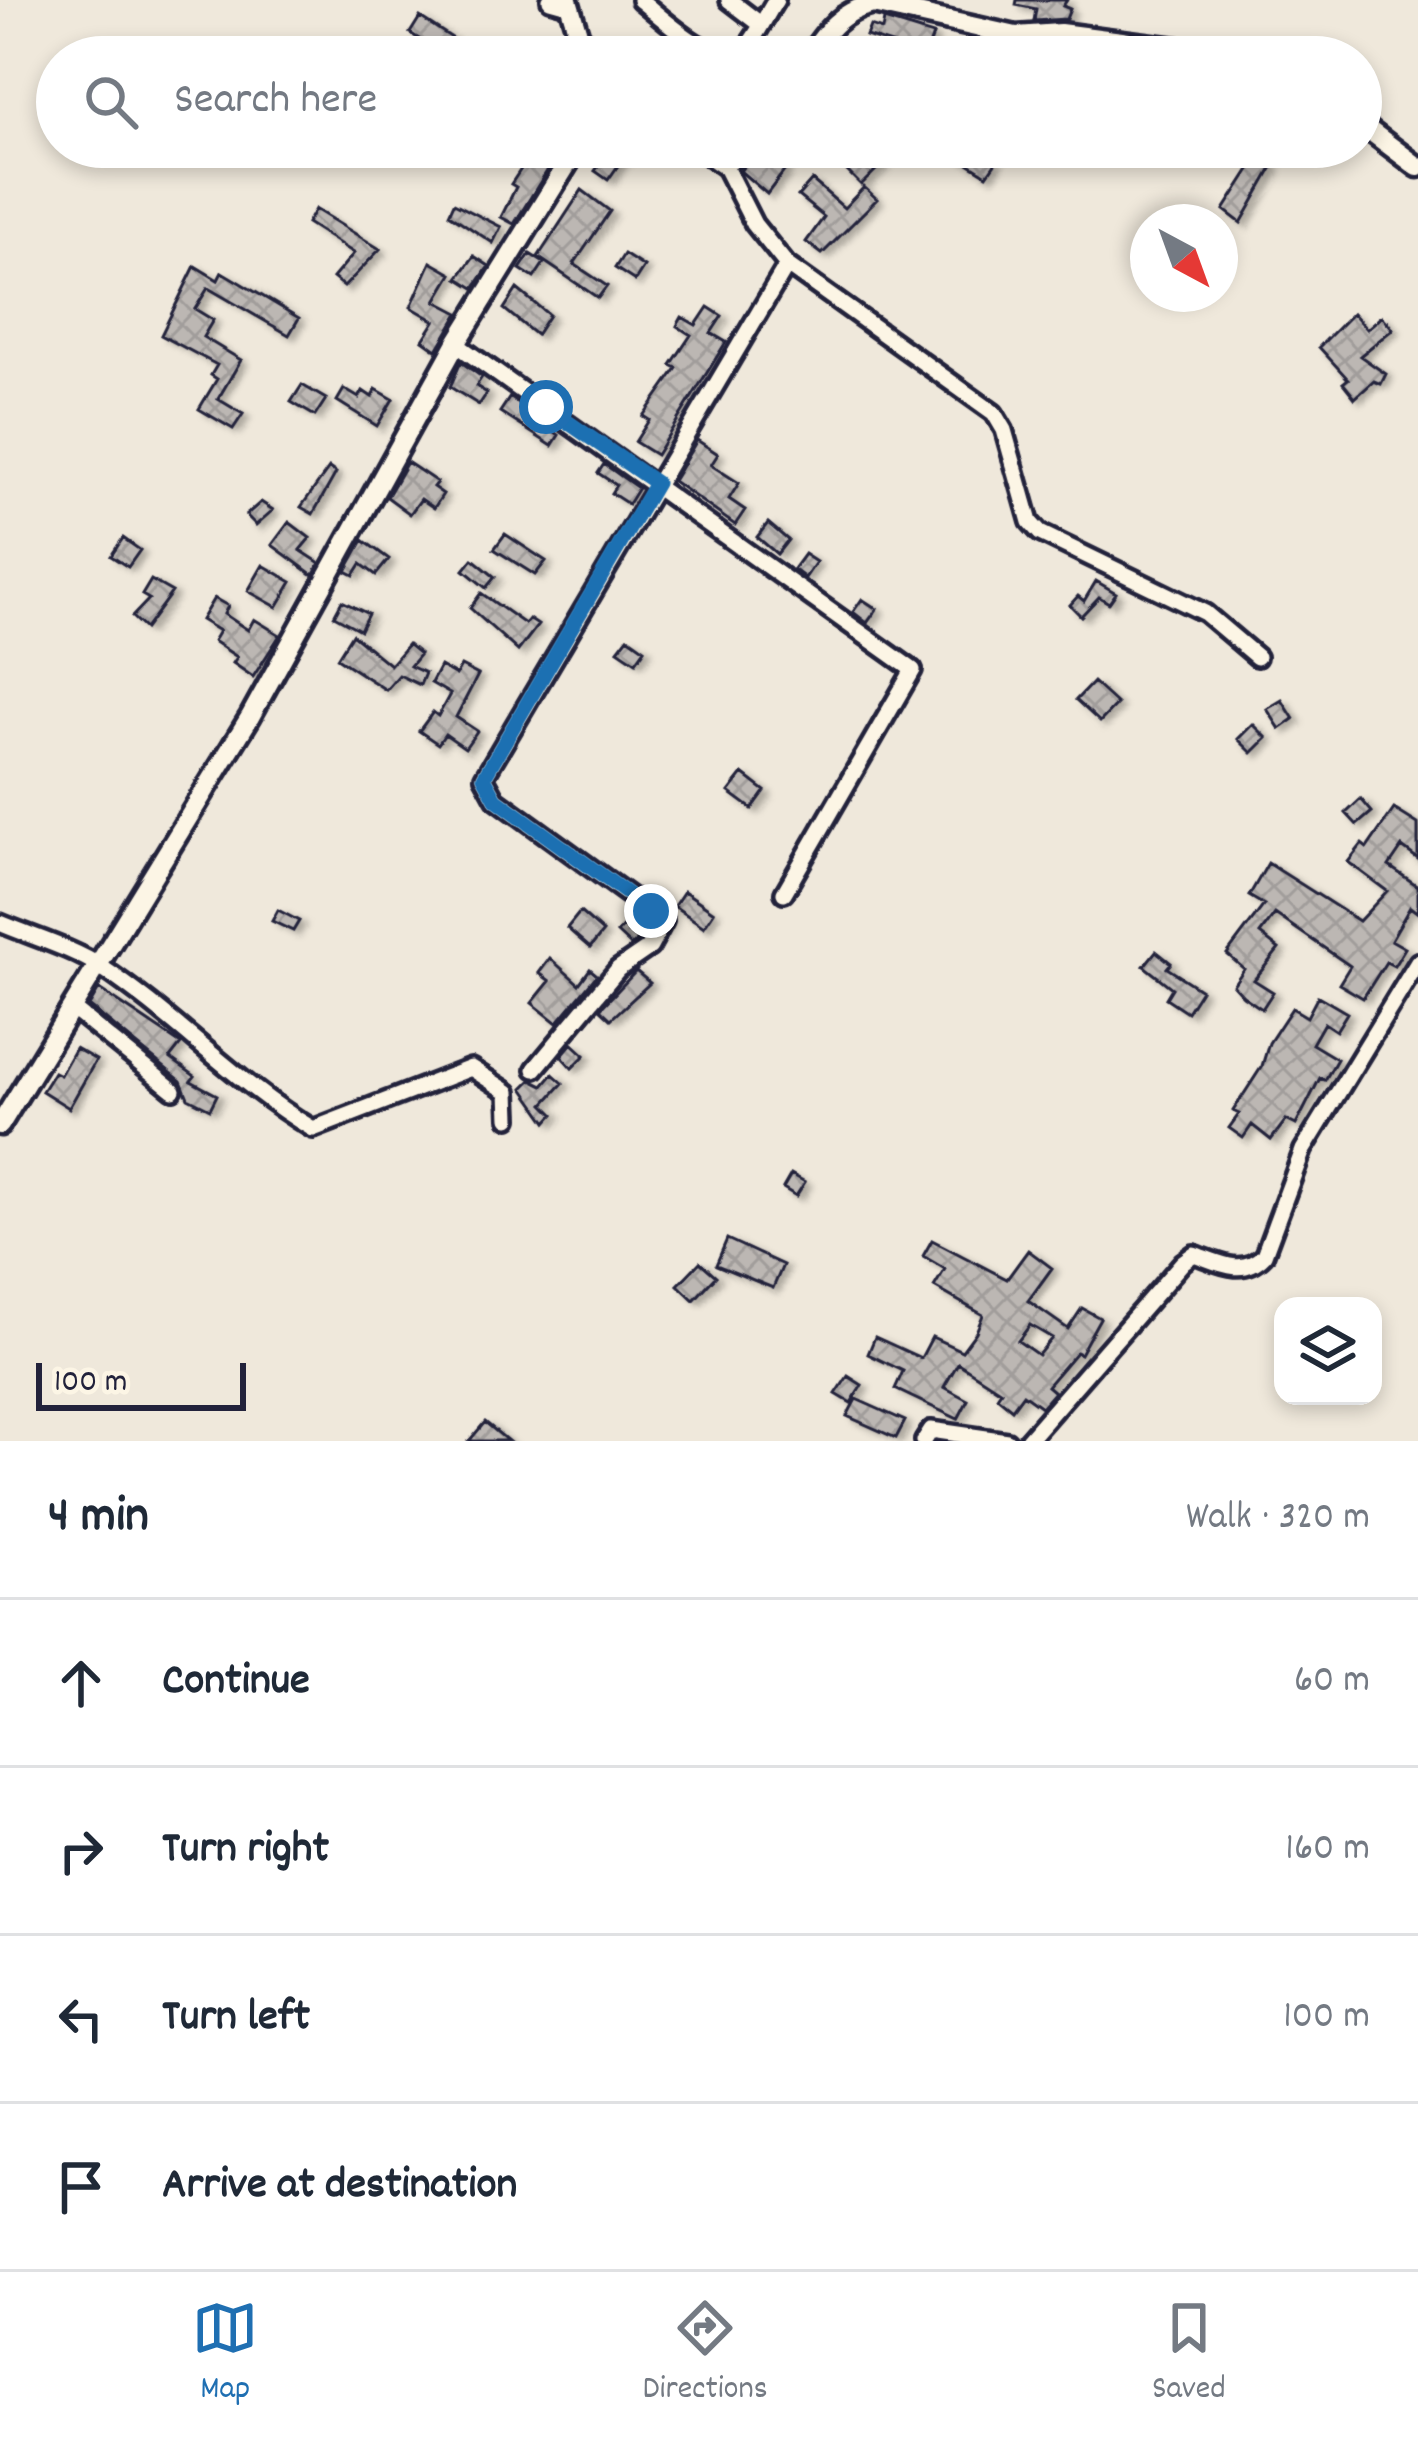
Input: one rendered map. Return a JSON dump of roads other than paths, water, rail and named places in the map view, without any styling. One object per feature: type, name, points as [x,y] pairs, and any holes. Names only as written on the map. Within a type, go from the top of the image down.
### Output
[{"type":"street","points":[[640,0],[688,36]]},
{"type":"street","points":[[729,0],[759,23]]},
{"type":"street","points":[[755,36],[776,0]]},
{"type":"street","points":[[562,2],[576,36]]},
{"type":"street","points":[[824,36],[850,10],[873,4],[1016,36],[1083,36]]},
{"type":"street","points":[[1382,140],[1418,167]]},
{"type":"street","points":[[0,1125],[250,717],[456,344],[565,168]]},
{"type":"street","points":[[726,168],[754,224],[787,265],[994,413],[1004,430],[1030,522],[1040,533],[1205,613],[1258,657]]},
{"type":"street","points":[[535,1069],[618,969],[662,934],[664,921],[496,799],[484,777],[787,265]]},
{"type":"street","points":[[456,344],[913,670],[784,892]]},
{"type":"street","points":[[0,923],[98,965],[239,1074],[260,1098],[313,1129],[471,1068],[508,1091],[508,1118]]},
{"type":"street","points":[[1027,1441],[1183,1262],[1194,1254],[1236,1268],[1254,1265],[1264,1256],[1303,1150],[1418,962]]},
{"type":"street","points":[[73,1009],[173,1090]]},
{"type":"street","points":[[924,1441],[931,1430],[1007,1441]]}]
